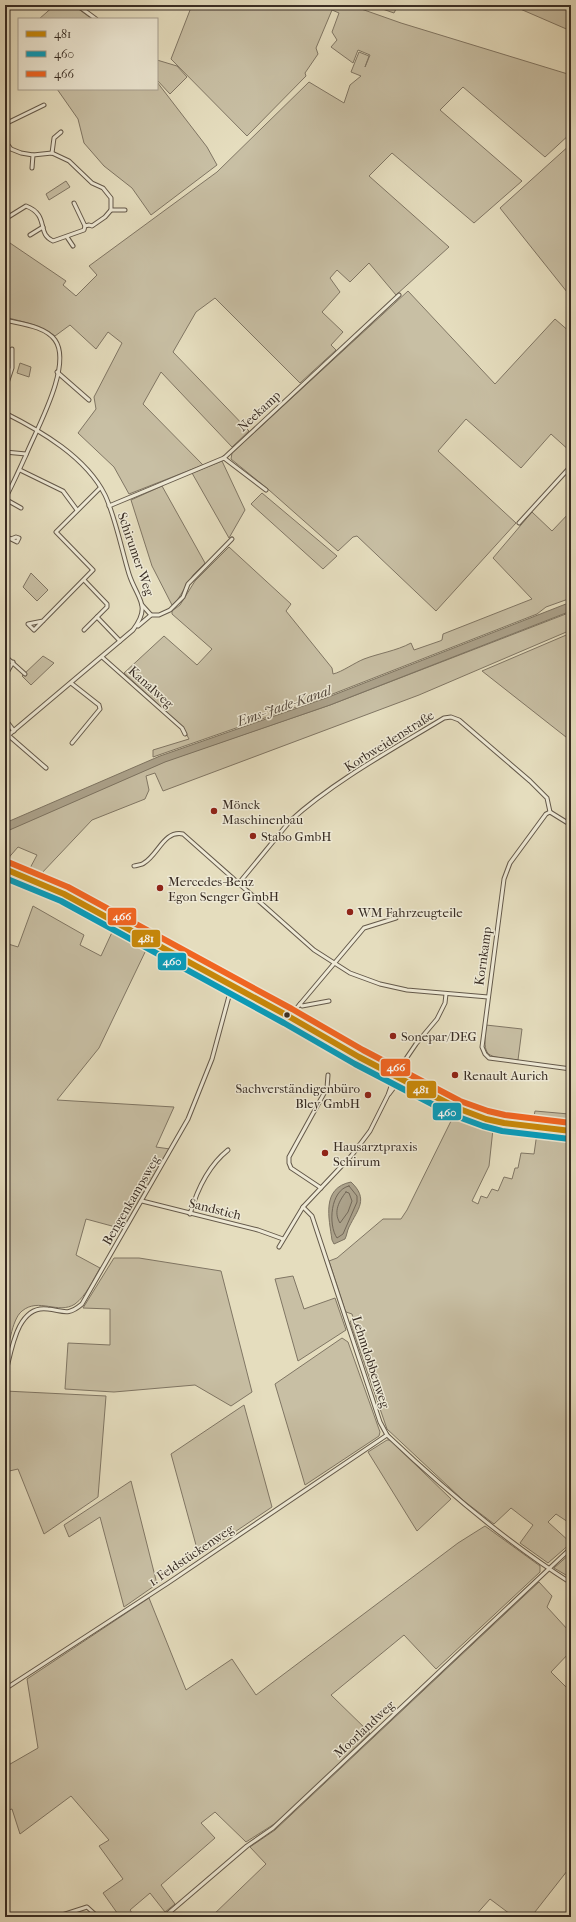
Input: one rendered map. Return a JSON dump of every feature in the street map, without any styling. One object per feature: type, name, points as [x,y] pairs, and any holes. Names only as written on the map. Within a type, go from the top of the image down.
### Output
[{"type":"main road","points":[[5,869],[64,894],[232,985],[359,1057],[457,1108],[486,1119],[524,1126],[571,1131]]},
{"type":"street","points":[[77,5],[95,18]]},
{"type":"street","points":[[5,124],[44,105]]},
{"type":"street","points":[[52,153],[54,138],[61,132]]},
{"type":"street","points":[[5,140],[11,149],[34,155],[52,153],[69,161],[92,183],[103,188],[110,198],[111,210],[105,217],[92,226],[89,225],[67,237],[53,241],[46,236],[39,213],[35,209],[26,206],[5,219]]},
{"type":"street","points":[[32,168],[34,155]]},
{"type":"street","points":[[74,203],[85,228]]},
{"type":"street","points":[[111,210],[125,210]]},
{"type":"street","points":[[30,235],[43,226]]},
{"type":"street","points":[[67,237],[73,246]]},
{"type":"street","name":"Neekamp","points":[[109,506],[224,458],[399,295]]},
{"type":"street","points":[[5,320],[34,327],[46,333],[55,340],[59,349],[60,359],[53,395],[38,431],[5,499],[21,508]]},
{"type":"street","points":[[5,389],[12,368],[12,349]]},
{"type":"street","points":[[57,372],[89,400]]},
{"type":"street","name":"Schirumer Weg","points":[[5,412],[38,431],[82,464],[100,488],[109,506],[130,578],[142,605],[143,613],[134,630],[7,736]]},
{"type":"street","points":[[5,452],[26,454]]},
{"type":"street","points":[[224,458],[266,490]]},
{"type":"street","points":[[519,523],[571,466]]},
{"type":"street","points":[[20,470],[63,491],[77,510]]},
{"type":"street","points":[[43,621],[93,570],[56,532],[100,488]]},
{"type":"street","points":[[5,536],[11,539]]},
{"type":"street","points":[[134,630],[151,615],[159,615],[170,610],[183,597],[188,584],[232,539]]},
{"type":"street","points":[[84,580],[108,604],[107,608],[84,630]]},
{"type":"street","points":[[142,605],[151,615]]},
{"type":"street","points":[[97,617],[120,641]]},
{"type":"street","points":[[5,656],[25,674]]},
{"type":"street","name":"Kanalweg","points":[[102,657],[182,728],[185,734]]},
{"type":"street","points":[[5,676],[12,662]]},
{"type":"street","points":[[71,683],[99,706],[100,709],[72,743]]},
{"type":"street","name":"Korbweidenstraße","points":[[239,883],[290,821],[299,813],[347,779],[444,718],[451,717],[459,720],[519,770],[546,798],[550,812]]},
{"type":"street","points":[[5,719],[14,731]]},
{"type":"street","points":[[7,736],[46,768]]},
{"type":"street","points":[[550,812],[571,825]]},
{"type":"street","name":"Kornkamp","points":[[550,812],[546,814],[529,837],[507,871],[482,1047],[487,1057],[494,1059],[571,1069]]},
{"type":"street","points":[[134,866],[144,863],[167,838],[178,833],[190,839],[314,950],[333,964],[350,973],[380,984],[407,990],[488,997]]},
{"type":"street","points":[[295,1010],[364,928],[396,918]]},
{"type":"street","name":"Bengenkampsweg","points":[[5,1376],[17,1330],[25,1317],[33,1311],[42,1309],[58,1312],[69,1312],[82,1304],[142,1201],[180,1135],[195,1103],[218,1041],[232,985]]},
{"type":"street","points":[[279,1247],[303,1207],[360,1145],[388,1095],[396,1075],[416,1044],[437,1019],[445,1003],[446,994]]},
{"type":"street","points":[[300,1004],[302,1006],[329,1001]]},
{"type":"street","points":[[388,1095],[401,1078],[407,1059]]},
{"type":"street","points":[[321,1188],[291,1168],[289,1157],[327,1088],[328,1075]]},
{"type":"street","points":[[190,1214],[202,1183],[216,1159],[228,1150]]},
{"type":"street","name":"Sandstich","points":[[142,1201],[258,1230],[283,1239]]},
{"type":"street","name":"Lehmdobbenweg","points":[[303,1207],[312,1216],[380,1422],[387,1435],[468,1507],[549,1569],[571,1583]]},
{"type":"street","name":"1. Feldstückenweg","points":[[5,1689],[168,1583],[387,1435]]},
{"type":"street","name":"Moorlandweg","points":[[164,1917],[247,1846],[273,1828],[571,1548]]},
{"type":"street","points":[[56,1917],[88,1907],[98,1917]]},
{"type":"shaded area","points":[[55,5],[73,5],[91,18],[40,18]]},
{"type":"shaded area","points":[[192,5],[350,5],[401,23],[571,75],[571,133],[545,157],[463,87],[440,110],[522,181],[474,223],[392,153],[369,176],[449,247],[396,295],[369,263],[350,282],[337,270],[330,278],[340,292],[322,312],[343,332],[331,345],[336,350],[300,383],[215,298],[196,312],[173,352],[249,431],[232,447],[161,372],[143,404],[203,465],[129,494],[114,467],[78,433],[96,409],[94,397],[122,343],[108,332],[96,349],[70,325],[55,336],[38,326],[5,317],[5,250],[10,243],[66,281],[63,285],[76,296],[97,275],[89,266],[217,172],[309,82],[344,103],[350,85],[361,76],[351,72],[359,52],[369,56],[365,67],[370,55],[358,50],[353,63],[331,47],[337,40],[332,32],[339,13],[332,10],[316,48],[318,54],[305,73],[306,76],[247,136],[171,59]]},
{"type":"shaded area","points":[[371,5],[398,5],[394,13]]},
{"type":"shaded area","points":[[511,5],[571,5],[571,31]]},
{"type":"shaded area","points":[[158,60],[177,66],[187,77],[170,94],[158,81]]},
{"type":"shaded area","points":[[158,83],[207,147],[217,165],[151,215],[132,188],[104,166],[84,143],[78,119],[58,90],[158,90]]},
{"type":"shaded area","points":[[571,144],[571,297],[500,208]]},
{"type":"shaded area","points":[[66,181],[70,187],[49,200],[46,194]]},
{"type":"shaded area","points":[[408,291],[495,384],[555,319],[571,333],[571,452],[551,434],[521,468],[466,419],[438,451],[516,523],[436,611],[357,536],[353,537],[338,551],[269,490],[231,459],[232,453]]},
{"type":"shaded area","points":[[20,363],[31,367],[29,377],[17,373]]},
{"type":"shaded area","points":[[222,461],[245,510],[229,538],[192,473]]},
{"type":"shaded area","points":[[162,486],[205,563],[193,575],[178,599],[172,605],[152,566],[131,500]]},
{"type":"shaded area","points":[[262,493],[337,556],[323,569],[251,504]]},
{"type":"shaded area","points":[[571,511],[571,598],[546,607],[537,614],[325,697],[153,757],[153,750],[189,739],[182,726],[124,673],[164,636],[197,665],[212,649],[172,614],[172,611],[180,605],[195,581],[229,547],[291,604],[286,611],[332,668],[333,674],[364,659],[411,643],[414,650],[440,641],[442,640],[443,634],[532,599],[493,558],[532,512],[552,531]]},
{"type":"shaded area","points":[[31,573],[48,590],[37,601],[23,587]]},
{"type":"shaded area","points":[[571,612],[571,630],[419,695],[163,791],[155,773],[146,776],[149,790],[145,799],[92,820],[40,875],[29,870],[37,855],[18,847],[5,862],[5,831],[166,761],[330,705]]},
{"type":"shaded area","points":[[571,633],[571,741],[482,671]]},
{"type":"shaded area","points":[[43,656],[54,663],[31,685],[22,676]]},
{"type":"shaded area","points":[[33,906],[84,935],[80,945],[101,956],[114,928],[147,948],[99,1048],[57,1100],[174,1107],[156,1147],[170,1149],[123,1229],[86,1219],[76,1255],[100,1268],[92,1283],[79,1301],[69,1307],[62,1308],[35,1306],[28,1307],[22,1311],[15,1321],[5,1363],[5,943],[18,947]]},
{"type":"shaded area","points":[[486,1025],[522,1029],[518,1060],[499,1058],[488,1054],[485,1044]]},
{"type":"shaded area","points":[[571,1105],[571,1125],[533,1121],[535,1111],[569,1114]]},
{"type":"shaded area","points":[[453,1117],[493,1129],[489,1166],[472,1201],[478,1204],[481,1196],[487,1198],[492,1189],[498,1191],[504,1177],[512,1179],[515,1168],[518,1168],[521,1153],[534,1154],[537,1133],[571,1138],[571,1524],[556,1514],[548,1522],[571,1543],[548,1563],[520,1543],[533,1525],[511,1508],[494,1524],[464,1501],[387,1429],[350,1322],[353,1318],[352,1314],[346,1312],[345,1310],[329,1261],[337,1258],[383,1219],[401,1219],[407,1210]]},
{"type":"shaded area","points":[[114,1258],[139,1258],[221,1271],[252,1392],[231,1406],[195,1385],[114,1392],[65,1389],[68,1343],[110,1345],[110,1309],[83,1308]]},
{"type":"shaded area","points":[[293,1276],[304,1309],[335,1298],[346,1330],[298,1361],[275,1279]]},
{"type":"shaded area","points":[[342,1338],[348,1342],[380,1432],[379,1436],[305,1485],[275,1384]]},
{"type":"shaded area","points":[[5,1391],[106,1396],[98,1497],[44,1534],[18,1469],[5,1472]]},
{"type":"shaded area","points":[[244,1405],[272,1507],[199,1556],[171,1454]]},
{"type":"shaded area","points":[[387,1440],[390,1440],[451,1499],[417,1531],[368,1452]]},
{"type":"shaded area","points":[[131,1481],[157,1584],[124,1607],[100,1517],[69,1537],[64,1525]]},
{"type":"shaded area","points":[[485,1526],[540,1566],[540,1572],[436,1669],[404,1635],[331,1695],[370,1733],[282,1819],[246,1842],[215,1812],[201,1823],[215,1838],[161,1885],[175,1904],[165,1912],[150,1893],[130,1910],[135,1917],[120,1917],[103,1893],[123,1879],[99,1846],[109,1840],[71,1796],[20,1834],[12,1809],[5,1811],[5,1767],[38,1748],[27,1679],[149,1598],[186,1690],[232,1659],[256,1695],[458,1543]]},
{"type":"shaded area","points":[[571,1553],[571,1578],[554,1568]]},
{"type":"shaded area","points":[[539,1582],[552,1596],[547,1607],[568,1630],[571,1627],[571,1651],[551,1672],[571,1692],[571,1866],[531,1917],[514,1917],[490,1899],[474,1917],[211,1917],[266,1864],[250,1847],[275,1830]]},
{"type":"water","points":[[571,602],[571,611],[330,705],[165,762],[5,832],[5,823],[160,756],[326,698]]},
{"type":"water","points":[[351,1182],[360,1194],[360,1204],[348,1228],[345,1239],[334,1244],[329,1222],[329,1205],[331,1197],[335,1190],[341,1185]]},
{"type":"transit line","name":"466","points":[[8,862],[68,887],[292,1009],[363,1050],[460,1101],[488,1111],[505,1115],[571,1123]]},
{"type":"transit line","name":"481","points":[[5,869],[64,894],[288,1016],[359,1057],[457,1108],[486,1119],[504,1123],[571,1131]]},
{"type":"transit line","name":"460","points":[[5,878],[61,901],[284,1023],[355,1064],[453,1115],[502,1131],[570,1139]]},
{"type":"place","name":"Mönck Maschinenbau","points":[[214,811]]},
{"type":"place","name":"Stabo GmbH","points":[[253,836]]},
{"type":"place","name":"Mercedes-Benz Egon Senger GmbH","points":[[160,888]]},
{"type":"place","name":"WM Fahrzeugteile","points":[[350,912]]},
{"type":"place","name":"Sonepar/DEG","points":[[393,1036]]},
{"type":"place","name":"Renault Aurich","points":[[455,1075]]},
{"type":"place","name":"Sachverständigenbüro Bley GmbH","points":[[368,1095]]},
{"type":"place","name":"Hausarztpraxis Schirum","points":[[325,1153]]},
{"type":"water label","name":"Ems-Jade-Kanal","points":[[284,706]]}]
